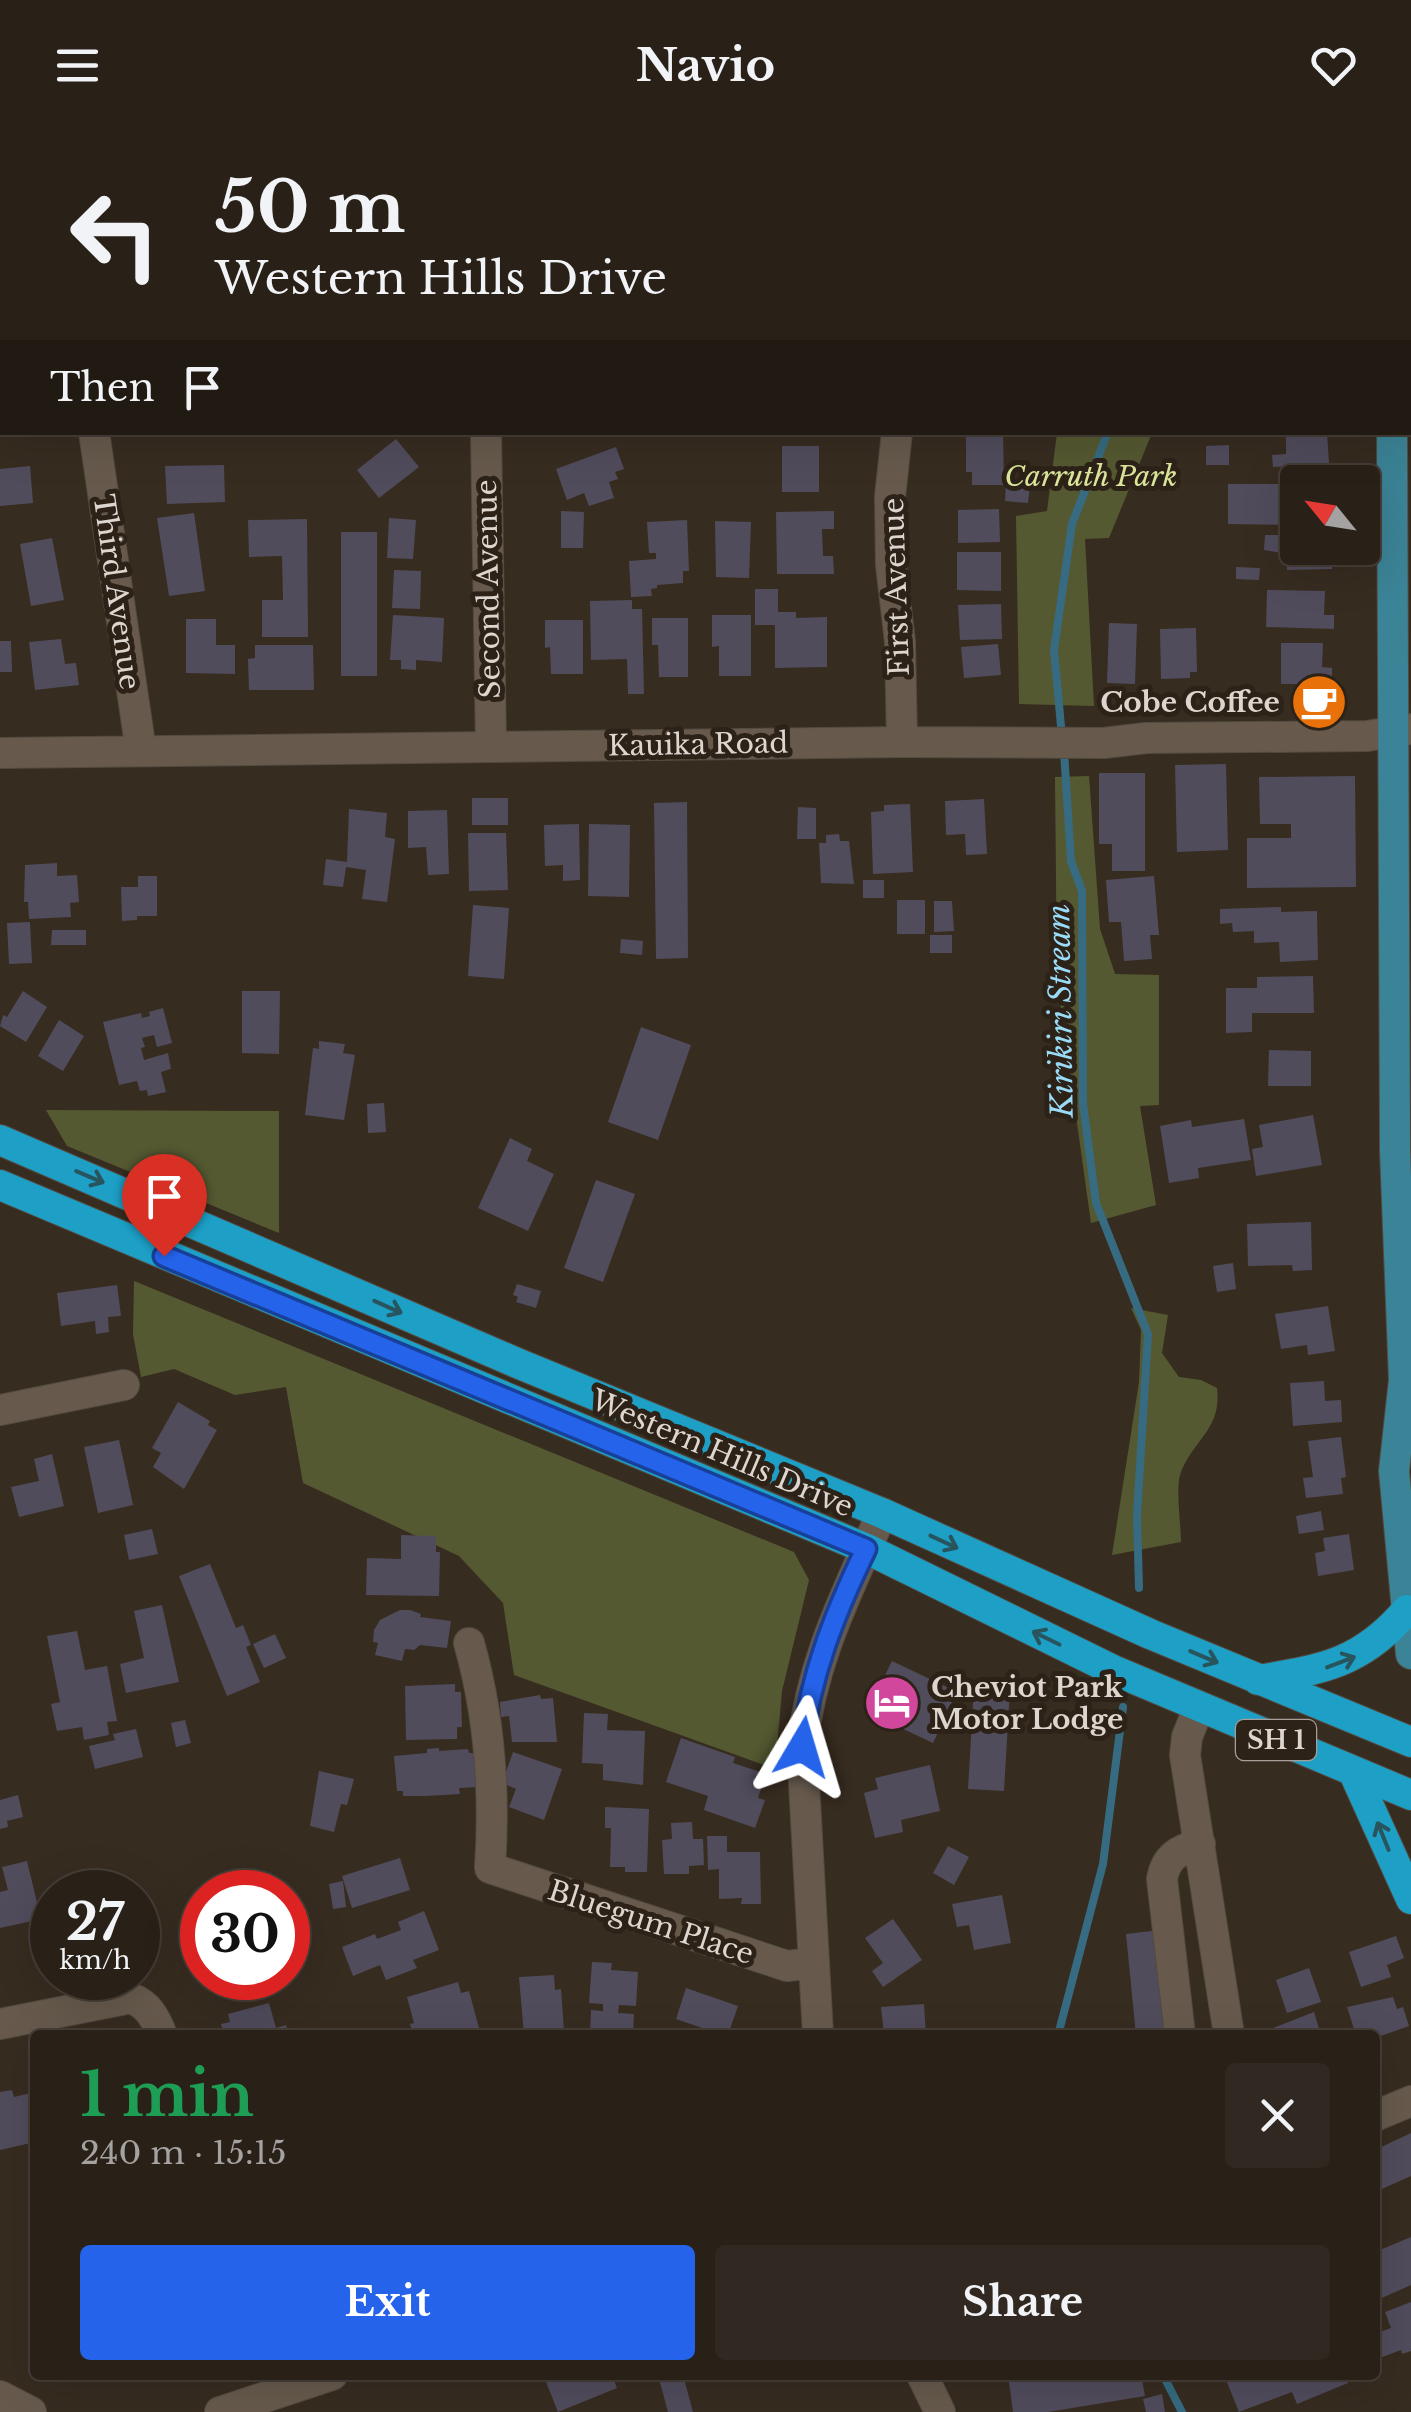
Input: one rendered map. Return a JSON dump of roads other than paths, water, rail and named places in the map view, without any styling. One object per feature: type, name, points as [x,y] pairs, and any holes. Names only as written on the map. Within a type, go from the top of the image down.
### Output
[{"type":"highway","name":"Western Hills Drive","points":[[0,1140],[517,1363],[882,1514],[1258,1680],[1411,1742]]},
{"type":"highway","name":"Western Hills Drive","points":[[0,1185],[866,1549],[1112,1670],[1411,1794]]},
{"type":"highway","points":[[502,1395],[517,1363]]},
{"type":"highway","points":[[1258,1680],[1318,1670],[1356,1656],[1380,1640],[1407,1610]]},
{"type":"highway","points":[[1354,1773],[1411,1900]]},
{"type":"main road","points":[[1392,435],[1403,730],[1407,1390],[1394,1471],[1411,1654]]},
{"type":"street","name":"Third Avenue","points":[[94,435],[141,751]]},
{"type":"street","name":"Second Avenue","points":[[486,435],[491,746]]},
{"type":"street","name":"First Avenue","points":[[897,435],[890,497],[891,565],[900,642],[902,742]]},
{"type":"street","name":"Kauika Road","points":[[0,753],[1104,743],[1146,738],[1367,736],[1403,730]]},
{"type":"street","points":[[0,1410],[124,1386]]},
{"type":"street","points":[[818,2030],[802,1747],[807,1704],[826,1637],[882,1514]]},
{"type":"street","name":"Bluegum Place","points":[[468,1644],[481,1690],[490,1756],[494,1818],[490,1868],[787,1966],[814,1963]]},
{"type":"street","points":[[1199,1707],[1184,1755],[1229,2030]]},
{"type":"street","points":[[1179,2030],[1162,1880],[1164,1867],[1177,1852],[1200,1844]]},
{"type":"street","points":[[0,2024],[131,1998],[142,2002],[153,2014],[160,2030]]},
{"type":"street","points":[[1380,2114],[1411,2101]]},
{"type":"street","points":[[220,2412],[317,2380]]},
{"type":"street","points":[[924,2380],[940,2412]]},
{"type":"street","points":[[0,2396],[31,2412]]},
{"type":"waterway","name":"Kirikiri Stream","points":[[1062,737],[1054,650],[1072,524],[1107,435]]},
{"type":"waterway","name":"Kirikiri Stream","points":[[1064,751],[1071,861],[1082,891],[1083,1104],[1096,1203],[1148,1334],[1137,1515],[1139,1588]]},
{"type":"waterway","name":"Kirikiri Stream","points":[[1059,2030],[1103,1864],[1123,1707]]},
{"type":"waterway","name":"Kirikiri Stream","points":[[1166,2380],[1182,2412]]},
{"type":"place","name":"Cobe Coffee","points":[[1319,702]]},
{"type":"place","name":"Cheviot Park Motor Lodge","points":[[892,1703]]},
{"type":"park label","name":"Carruth Park","points":[[1091,476]]}]
